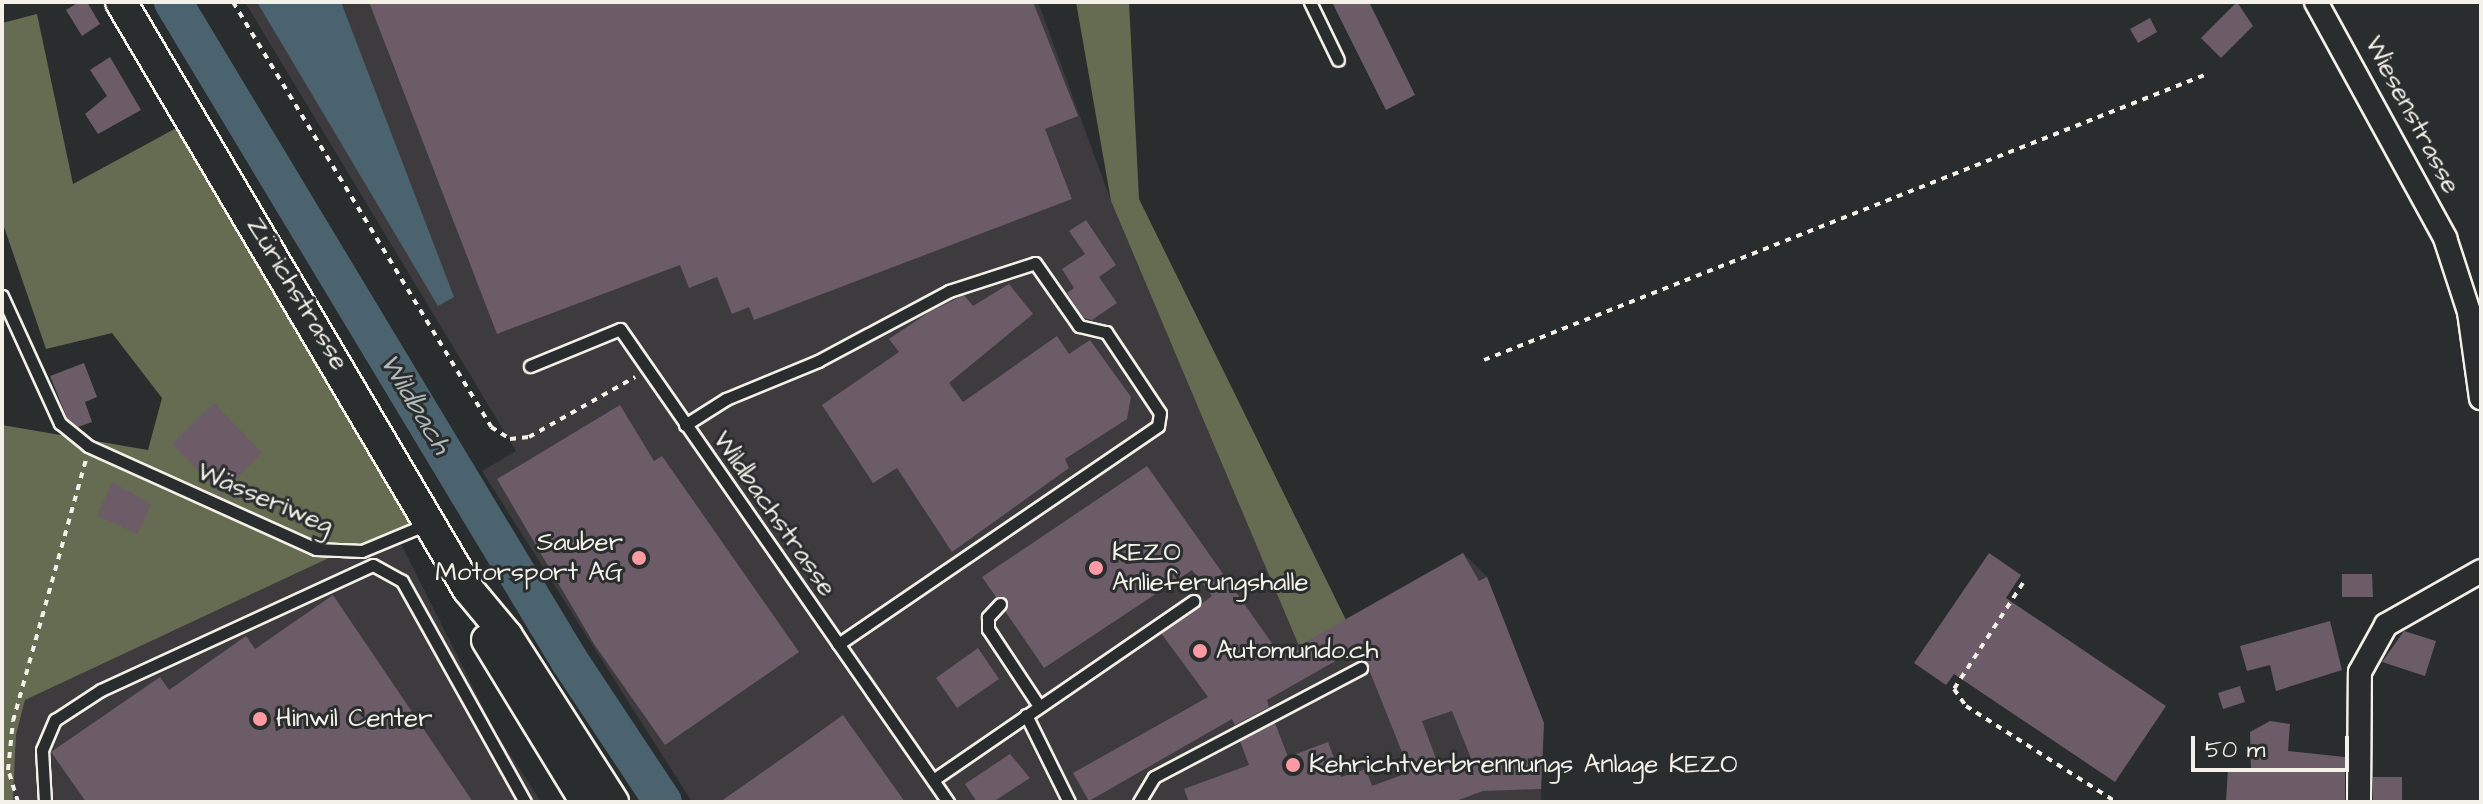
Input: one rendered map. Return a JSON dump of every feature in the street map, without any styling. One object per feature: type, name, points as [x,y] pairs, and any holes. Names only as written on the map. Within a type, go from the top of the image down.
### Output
[{"type":"main road","name":"Zürichstrasse","points":[[121,2],[320,332],[428,524],[468,589],[507,636],[613,802]]},
{"type":"main road","name":"Zürichstrasse","points":[[468,589],[490,647],[586,802]]},
{"type":"street","name":"Wiesenstrasse","points":[[2316,2],[2445,238],[2469,312],[2481,398]]},
{"type":"street","points":[[2359,802],[2360,672],[2386,625],[2481,571]]},
{"type":"lane","points":[[1310,2],[1338,60]]},
{"type":"lane","points":[[685,425],[726,399],[818,361],[949,291],[1035,263],[1079,326],[1106,332],[1160,413],[1158,426],[838,644]]},
{"type":"lane","name":"Wässeriweg","points":[[2,296],[60,423],[88,446],[316,549],[362,551],[428,524]]},
{"type":"lane","name":"Wildbachstrasse","points":[[530,366],[620,329],[948,802]]},
{"type":"lane","points":[[45,802],[42,750],[55,720],[101,690],[373,565],[402,581],[525,802]]},
{"type":"lane","points":[[933,780],[1193,601]]},
{"type":"lane","points":[[1000,604],[988,617],[988,629],[1039,706]]},
{"type":"lane","points":[[1139,802],[1154,777],[1361,668]]},
{"type":"lane","points":[[1026,715],[1069,802]]},
{"type":"path","points":[[233,2],[491,427],[510,439],[524,439],[622,381],[653,379]]},
{"type":"path","points":[[1484,360],[2207,74]]},
{"type":"path","points":[[18,802],[8,770],[13,721],[85,476],[88,446]]},
{"type":"path","points":[[2023,583],[1954,689],[1966,706],[2116,802]]},
{"type":"shaded area","points":[[245,2],[1038,2],[1111,201],[1299,645],[1463,553],[1487,577],[1544,723],[1541,802],[692,802],[482,471],[516,451]]},
{"type":"shaded area","points":[[400,542],[495,731],[541,802],[13,802],[16,735],[25,700],[329,558],[361,559]]},
{"type":"green space","points":[[1076,2],[1129,2],[1139,199],[1346,620],[1299,646],[1111,201]]},
{"type":"green space","points":[[37,14],[73,184],[193,119],[428,524],[380,545],[329,558],[25,700],[16,735],[13,802],[2,802],[2,425],[148,450],[162,398],[112,333],[46,349],[2,221],[2,23]]},
{"type":"water","points":[[257,2],[341,2],[454,297],[438,306]]},
{"type":"building","points":[[79,2],[87,2],[100,24],[82,36],[66,10]]},
{"type":"building","points":[[369,2],[1033,2],[1078,116],[1045,129],[1072,199],[754,320],[749,307],[732,314],[717,277],[689,288],[680,265],[497,334]]},
{"type":"building","points":[[1332,2],[1369,2],[1415,95],[1386,110]]},
{"type":"building","points":[[2237,2],[2253,26],[2221,58],[2201,38]]},
{"type":"building","points":[[2150,18],[2157,32],[2138,43],[2130,29]]},
{"type":"building","points":[[110,57],[141,110],[98,134],[85,114],[107,96],[90,70]]},
{"type":"building","points":[[1086,220],[1116,265],[1099,277],[1117,303],[1092,320],[1084,318],[1067,293],[1074,288],[1062,269],[1085,254],[1069,231]]},
{"type":"building","points":[[1009,284],[1033,314],[949,383],[963,402],[1057,336],[1069,354],[1090,340],[1131,397],[1127,419],[1065,459],[1069,468],[952,552],[897,468],[873,483],[822,405],[899,352],[889,339],[929,312],[964,295],[973,306]]},
{"type":"building","points":[[84,363],[97,397],[85,402],[92,422],[78,427],[67,418],[50,376]]},
{"type":"building","points":[[214,403],[262,453],[221,494],[172,444]]},
{"type":"building","name":"Sauber Motorsport AG","points":[[620,405],[654,461],[662,456],[799,652],[665,745],[594,644],[497,479]]},
{"type":"building","points":[[1147,466],[1281,656],[1463,553],[1479,581],[1487,577],[1544,723],[1541,789],[1483,791],[1453,802],[1189,802],[1184,789],[1249,765],[1240,741],[1275,723],[1288,757],[1328,742],[1341,777],[1366,769],[1372,786],[1410,772],[1360,647],[1267,700],[1269,707],[1235,725],[1232,719],[1089,801],[1073,773],[1208,697],[1161,633],[1212,596],[1192,570],[1044,668],[1005,611],[1006,598],[996,597],[982,577]],"holes":[[[1452,711],[1472,761],[1441,772],[1422,721]]]},
{"type":"building","points":[[112,482],[151,504],[138,534],[97,516]]},
{"type":"building","points":[[1989,553],[2021,575],[2006,598],[2166,706],[2115,782],[1954,674],[1946,685],[1914,663]]},
{"type":"building","points":[[2342,574],[2372,574],[2373,597],[2342,597]]},
{"type":"building","name":"Hinwil Center","points":[[333,595],[473,802],[86,802],[51,752],[160,677],[169,690],[246,636],[255,649]]},
{"type":"building","points":[[2330,621],[2342,670],[2276,691],[2270,665],[2247,671],[2240,646]]},
{"type":"building","points":[[2404,631],[2436,641],[2425,676],[2382,662]]},
{"type":"building","points":[[978,648],[999,679],[957,708],[936,678]]},
{"type":"building","points":[[2240,686],[2245,702],[2223,709],[2218,693]]},
{"type":"building","points":[[843,715],[905,802],[720,802],[804,743]]},
{"type":"building","points":[[2270,721],[2290,724],[2288,751],[2345,757],[2345,802],[2226,802],[2228,768],[2251,770],[2250,732]]},
{"type":"building","points":[[1010,754],[1030,778],[993,802],[977,802],[965,784]]},
{"type":"building","points":[[2373,777],[2402,777],[2402,802],[2373,802]]},
{"type":"waterway","name":"Wildbach","points":[[173,2],[569,660],[663,802]]},
{"type":"place","name":"Sauber Motorsport AG","points":[[639,558]]},
{"type":"place","name":"KEZO Anlieferungshalle","points":[[1096,568]]},
{"type":"place","name":"Automundo.ch","points":[[1200,651]]},
{"type":"place","name":"Hinwil Center","points":[[260,719]]},
{"type":"place","name":"Kehrichtverbrennungs Anlage KEZO","points":[[1293,765]]}]
